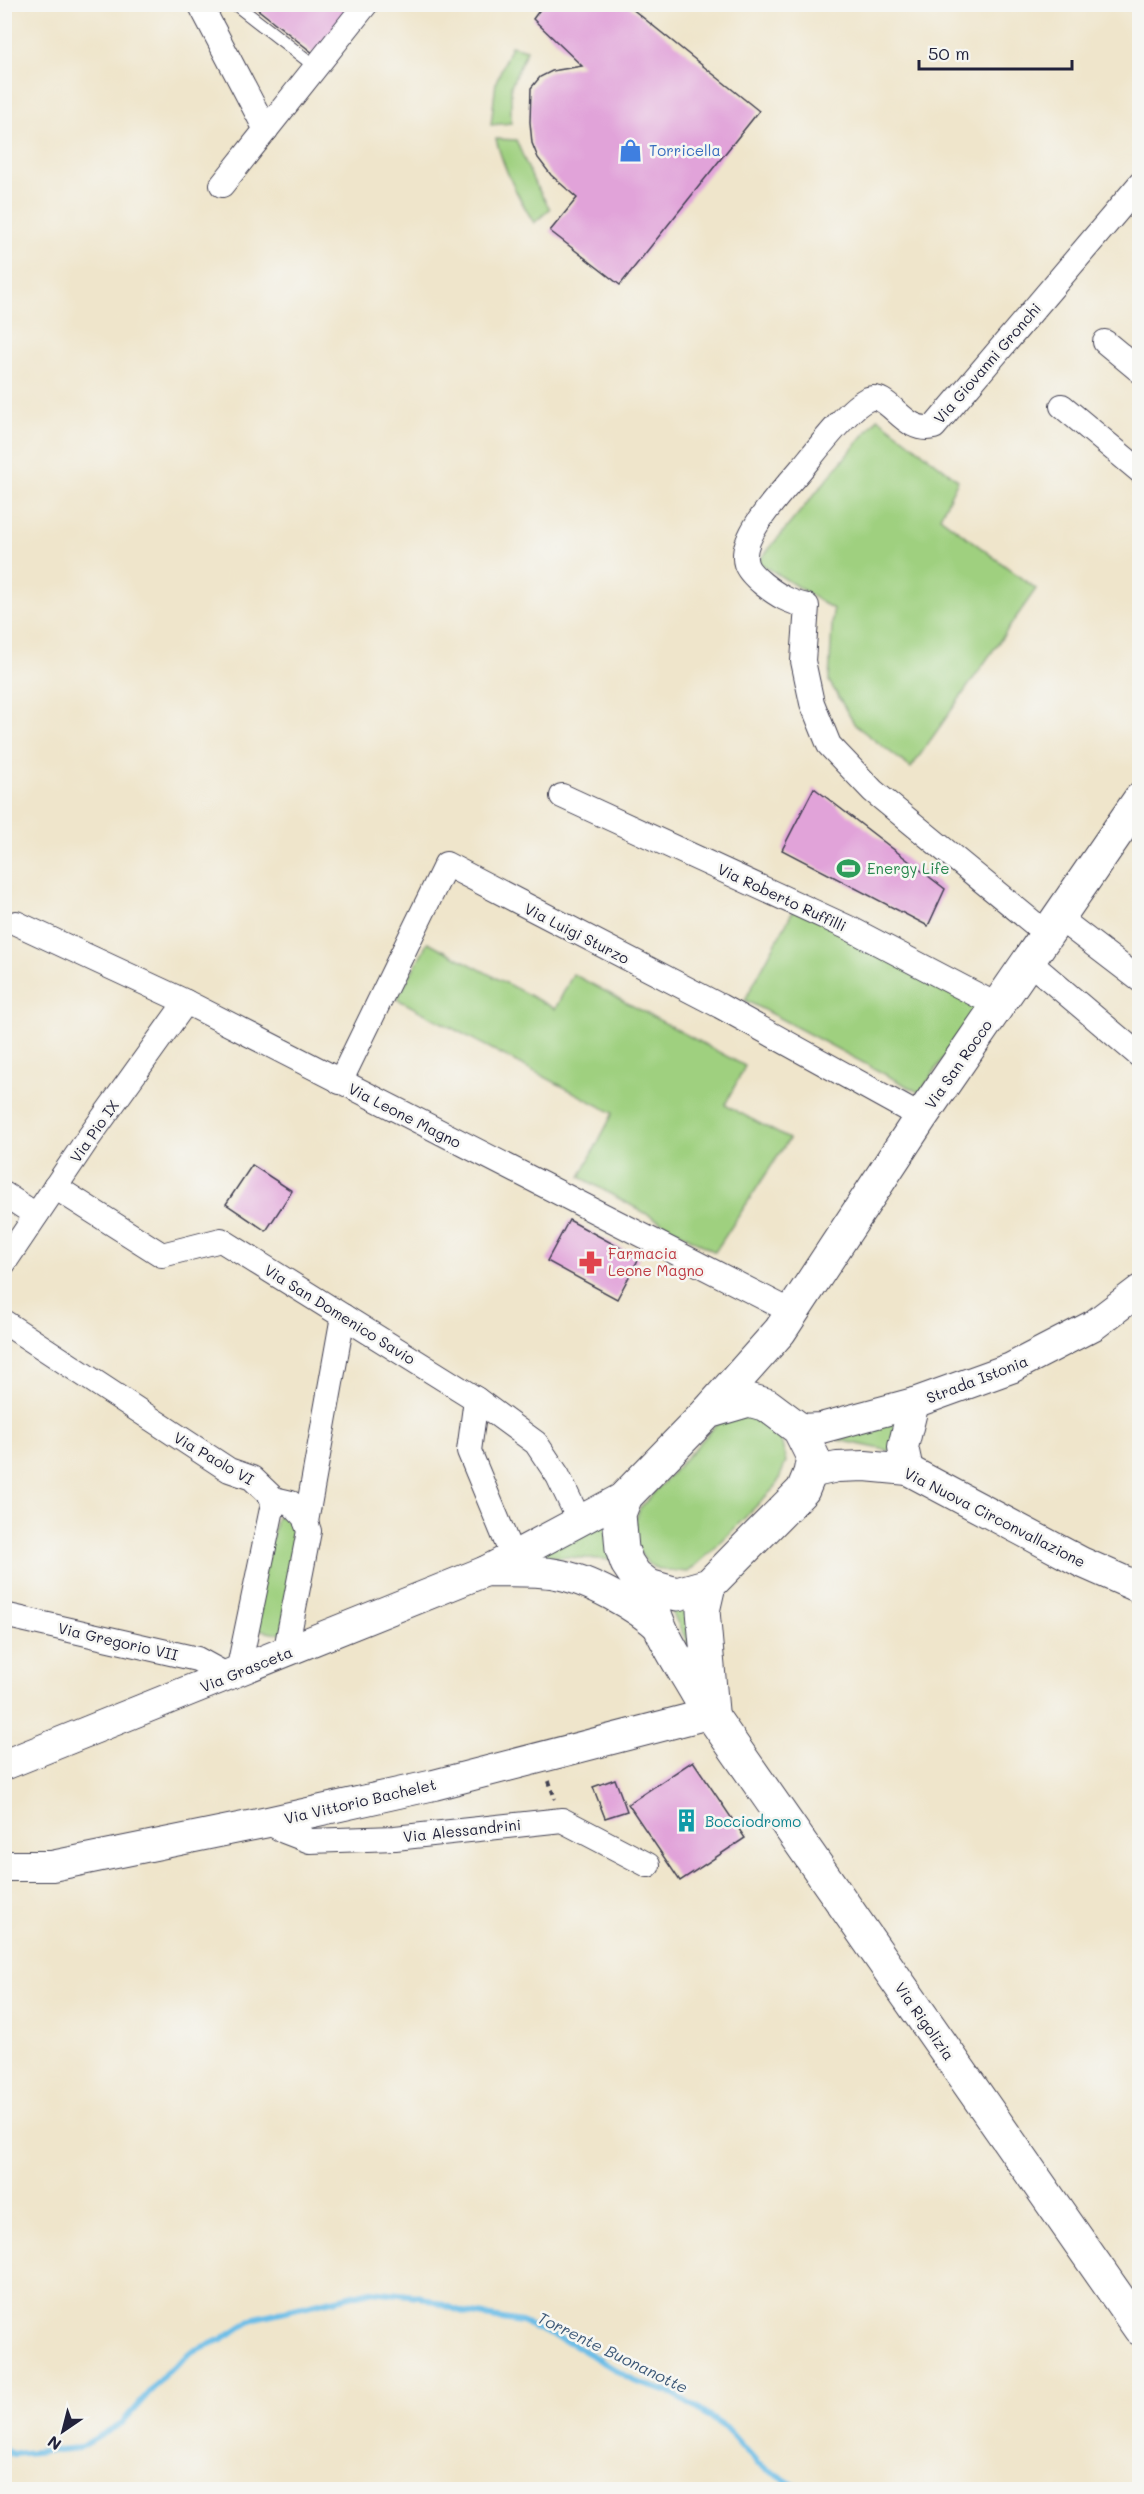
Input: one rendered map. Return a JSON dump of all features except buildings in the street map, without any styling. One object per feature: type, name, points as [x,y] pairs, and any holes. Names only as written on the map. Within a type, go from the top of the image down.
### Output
[{"type":"main road","name":"Via San Rocco","points":[[786,1322],[921,1117],[1140,799]]},
{"type":"main road","points":[[767,1405],[768,1373],[786,1322]]},
{"type":"main road","points":[[708,1412],[749,1400],[767,1405],[799,1429],[813,1457],[803,1490],[709,1585],[695,1591],[677,1594],[642,1581],[622,1549],[619,1514],[626,1496],[708,1412],[786,1322]]},
{"type":"main road","name":"Via Rigolizia","points":[[642,1581],[661,1629],[701,1700],[1140,2329]]},
{"type":"main road","points":[[709,1585],[703,1611],[712,1713]]},
{"type":"street","points":[[200,4],[266,130]]},
{"type":"street","points":[[222,185],[366,4]]},
{"type":"street","name":"Via Giovanni Gronchi","points":[[1053,926],[873,791],[829,745],[812,704],[803,662],[807,606],[788,602],[756,579],[746,565],[745,551],[748,538],[815,452],[860,402],[872,398],[883,401],[912,426],[924,430],[934,427],[1140,184]]},
{"type":"street","points":[[1105,342],[1140,371]]},
{"type":"street","points":[[1062,406],[1140,471]]},
{"type":"street","name":"Via Roberto Ruffilli","points":[[562,796],[851,929],[998,1006]]},
{"type":"street","name":"Via Luigi Sturzo","points":[[340,1082],[446,864],[720,1006],[921,1117]]},
{"type":"street","name":"Via Leone Magno","points":[[16,923],[186,1002],[340,1082],[786,1322]]},
{"type":"street","points":[[1053,926],[1140,980]]},
{"type":"street","points":[[1028,962],[1140,1056]]},
{"type":"street","name":"Via Pio IX","points":[[4,1263],[186,1002]]},
{"type":"street","name":"Via San Domenico Savio","points":[[56,1187],[162,1255],[221,1240],[476,1399],[536,1443],[558,1476],[580,1522]]},
{"type":"street","points":[[4,1194],[36,1215]]},
{"type":"street","name":"Strada Istonia","points":[[799,1429],[821,1428],[914,1403],[1011,1368],[1094,1325],[1140,1290]]},
{"type":"street","points":[[285,1653],[309,1531],[306,1522],[343,1316]]},
{"type":"street","name":"Via Paolo VI","points":[[4,1322],[229,1470],[252,1478],[274,1498],[291,1503],[306,1522]]},
{"type":"street","points":[[476,1399],[469,1451],[512,1555]]},
{"type":"street","points":[[908,1470],[903,1447],[914,1403]]},
{"type":"street","name":"Via Nuova Circonvallazione","points":[[810,1473],[837,1467],[865,1466],[908,1470],[1081,1562],[1140,1588]]},
{"type":"street","points":[[486,1571],[512,1555],[580,1522],[626,1496]]},
{"type":"street","points":[[233,1674],[274,1498]]},
{"type":"street","points":[[542,1572],[571,1567],[642,1581]]},
{"type":"street","points":[[486,1571],[559,1574],[581,1582],[644,1613],[661,1629]]},
{"type":"street","name":"Via Grasceta","points":[[4,1765],[486,1571]]},
{"type":"street","name":"Via Gregorio VII","points":[[4,1615],[197,1659],[233,1674]]},
{"type":"street","name":"Via Vittorio Bachelet","points":[[4,1866],[52,1866],[268,1822],[542,1758],[712,1713]]},
{"type":"street","points":[[562,1820],[648,1865]]},
{"type":"street","name":"Via Alessandrini","points":[[268,1822],[284,1832],[310,1841],[395,1838],[562,1820]]},
{"type":"lane","points":[[236,4],[316,67]]},
{"type":"path","points":[[542,1758],[562,1820]]},
{"type":"green space","points":[[511,46],[527,50],[511,86],[511,123],[491,125],[496,82]]},
{"type":"green space","points":[[496,139],[516,140],[534,182],[550,209],[534,223],[512,182]]},
{"type":"green space","points":[[878,418],[958,480],[940,517],[1036,589],[911,768],[855,725],[829,681],[833,609],[758,562]]},
{"type":"green space","points":[[795,907],[978,1007],[920,1093],[745,1000]]},
{"type":"green space","points":[[428,942],[555,1009],[573,974],[745,1066],[725,1105],[789,1139],[715,1252],[580,1177],[613,1113],[397,999]]},
{"type":"green space","points":[[741,1415],[765,1421],[781,1439],[786,1462],[776,1486],[688,1572],[664,1570],[650,1565],[641,1554],[631,1532],[640,1508],[718,1423]]},
{"type":"green space","points":[[900,1415],[896,1452],[838,1440]]},
{"type":"green space","points":[[606,1515],[614,1560],[533,1555]]},
{"type":"green space","points":[[277,1516],[306,1522],[282,1634],[251,1628]]},
{"type":"green space","points":[[698,1597],[699,1666],[665,1598]]},
{"type":"waterway","name":"Torrente Buonanotte","points":[[4,2450],[13,2454],[79,2448],[122,2423],[166,2373],[193,2351],[222,2339],[255,2318],[371,2291],[418,2296],[466,2313],[521,2322],[573,2344],[634,2381],[674,2394],[726,2428],[758,2464],[802,2490]]},
{"type":"place","name":"Torricella","points":[[631,150]]},
{"type":"place","name":"Energy Life","points":[[849,868]]},
{"type":"place","name":"Farmacia Leone Magno","points":[[590,1262]]},
{"type":"place","name":"Bocciodromo","points":[[687,1821]]}]
